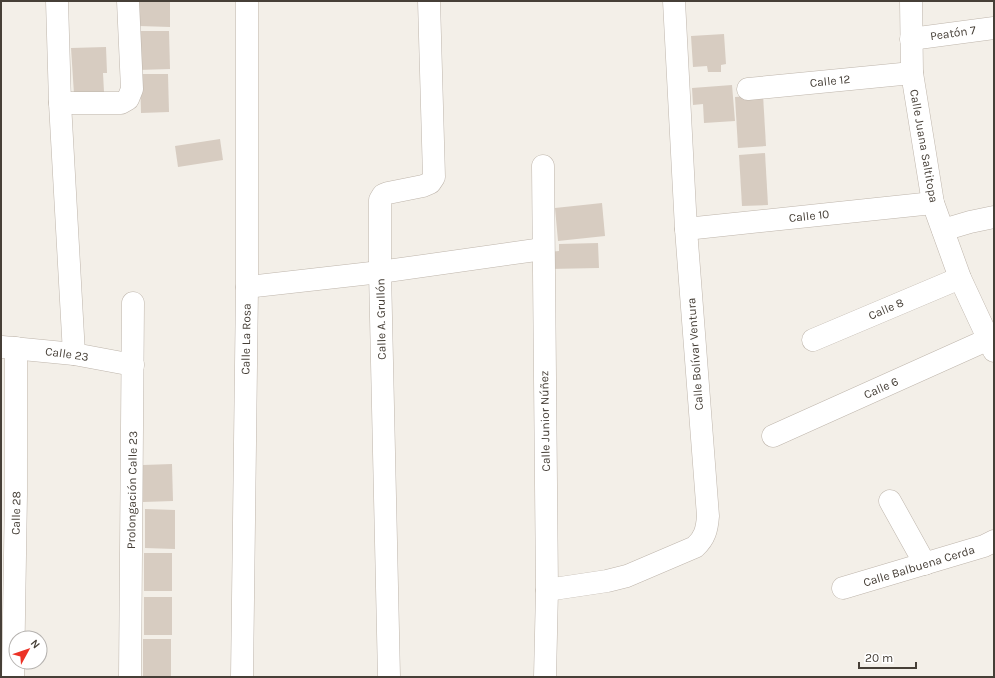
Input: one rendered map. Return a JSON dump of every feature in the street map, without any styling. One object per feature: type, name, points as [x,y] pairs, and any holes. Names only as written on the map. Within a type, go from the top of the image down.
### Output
[{"type":"street","points":[[57,1],[60,103],[74,354]]},
{"type":"street","points":[[60,103],[121,103],[128,99],[132,89],[128,1]]},
{"type":"street","name":"Calle La Rosa","points":[[242,677],[247,287],[247,1]]},
{"type":"street","name":"Calle A. Grullón","points":[[389,677],[380,272],[380,200],[383,195],[388,193],[423,186],[430,183],[434,177],[429,1]]},
{"type":"street","name":"Calle Bolívar Ventura","points":[[546,590],[607,581],[627,576],[695,547],[701,542],[707,526],[708,516],[686,229],[674,1]]},
{"type":"street","name":"Calle Juana Saltitopa","points":[[911,1],[912,73],[933,203],[960,278],[991,345]]},
{"type":"street","name":"Peatón 7","points":[[911,39],[994,28]]},
{"type":"street","name":"Calle 12","points":[[748,89],[912,73]]},
{"type":"street","name":"Calle Junior Núñez","points":[[543,166],[546,590],[545,677]]},
{"type":"street","name":"Calle 10","points":[[686,229],[933,203]]},
{"type":"street","points":[[943,230],[994,217]]},
{"type":"street","points":[[247,287],[380,272],[543,248]]},
{"type":"street","name":"Calle 8","points":[[813,340],[960,278]]},
{"type":"street","name":"Prolongación Calle 23","points":[[130,677],[134,365],[133,303]]},
{"type":"street","name":"Calle 6","points":[[773,436],[991,345]]},
{"type":"street","name":"Calle 23","points":[[8,347],[74,354],[134,365]]},
{"type":"street","name":"Calle 28","points":[[8,347],[8,494],[13,677]]},
{"type":"street","points":[[890,501],[925,564]]},
{"type":"street","name":"Calle Balbuena Cerda","points":[[843,588],[984,546],[994,541]]},
{"type":"building","points":[[139,1],[170,1],[170,27],[139,26]]},
{"type":"building","points":[[137,31],[169,31],[170,69],[138,70]]},
{"type":"building","points":[[724,34],[726,64],[721,65],[721,72],[708,72],[707,66],[693,67],[691,36]]},
{"type":"building","points":[[106,47],[107,73],[103,73],[104,92],[74,94],[71,48]]},
{"type":"building","points":[[140,74],[168,74],[169,112],[141,113]]},
{"type":"building","points":[[732,85],[735,121],[704,123],[703,104],[693,105],[692,88]]},
{"type":"building","points":[[763,95],[766,146],[738,148],[735,97]]},
{"type":"building","points":[[220,139],[223,160],[178,167],[175,146]]},
{"type":"building","points":[[765,153],[768,205],[742,206],[739,155]]},
{"type":"building","points":[[602,203],[605,236],[558,241],[555,208]]},
{"type":"building","points":[[598,243],[599,268],[549,269],[548,252],[559,251],[559,244]]},
{"type":"building","points":[[172,464],[173,501],[143,502],[143,465]]},
{"type":"building","points":[[145,509],[175,510],[175,549],[145,548]]},
{"type":"building","points":[[144,553],[172,553],[172,591],[144,591]]},
{"type":"building","points":[[144,597],[172,597],[172,635],[144,635]]},
{"type":"building","points":[[143,639],[171,639],[171,677],[143,677]]}]
